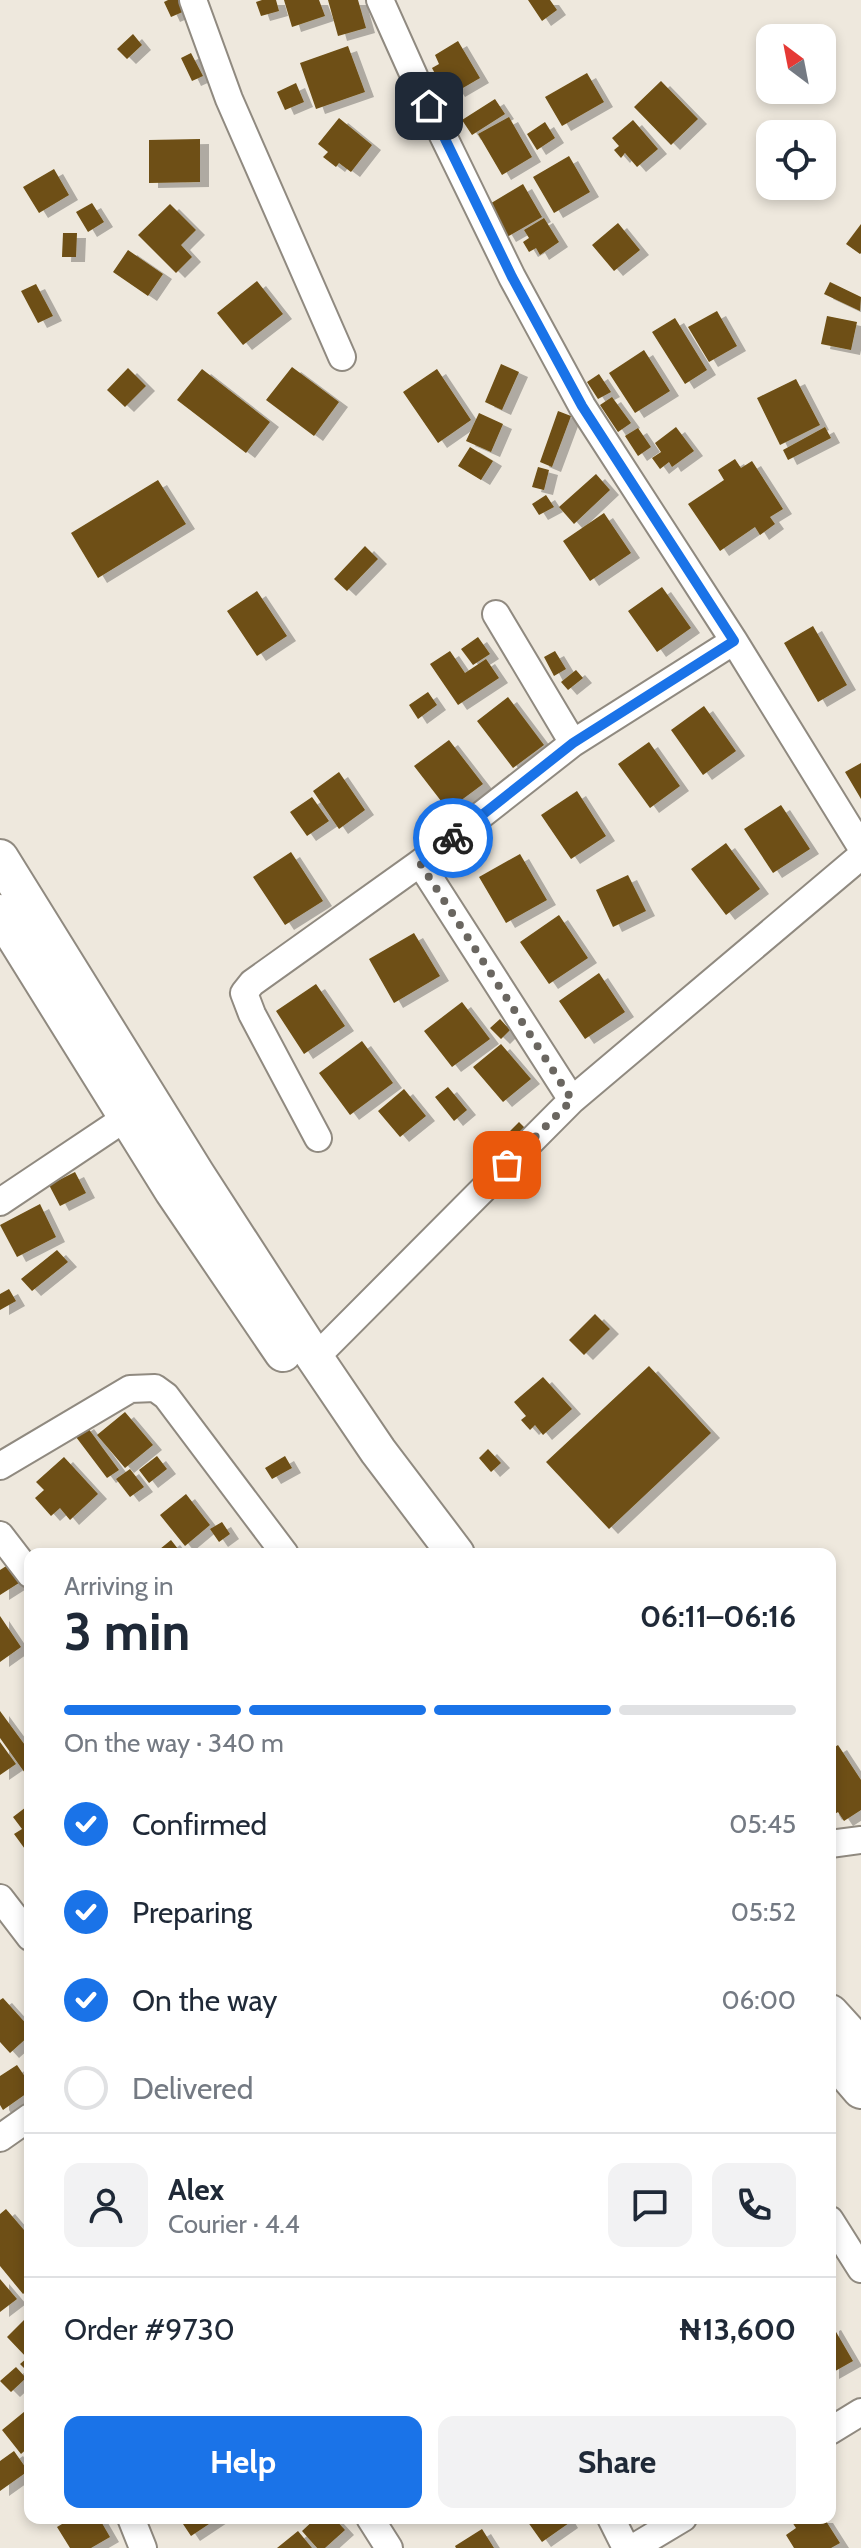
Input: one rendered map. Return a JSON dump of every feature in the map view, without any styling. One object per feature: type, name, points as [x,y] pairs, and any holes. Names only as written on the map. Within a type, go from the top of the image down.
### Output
[{"type":"highway","points":[[0,858],[196,1174],[315,1358],[378,1451],[451,1548]]},
{"type":"highway","points":[[0,913],[173,1191],[356,1461],[420,1548]]},
{"type":"highway","points":[[836,2020],[861,2047]]},
{"type":"highway","points":[[836,2061],[861,2090]]},
{"type":"street","points":[[193,0],[229,99],[342,357]]},
{"type":"street","points":[[380,0],[512,277],[582,406],[734,641],[861,847]]},
{"type":"street","points":[[496,614],[573,743]]},
{"type":"street","points":[[318,1138],[252,1014],[244,993],[252,983],[420,863],[573,743],[734,641]]},
{"type":"street","points":[[315,1358],[572,1100],[861,856]]},
{"type":"street","points":[[420,863],[572,1100]]},
{"type":"street","points":[[0,1202],[127,1117]]},
{"type":"street","points":[[0,1466],[130,1389],[155,1388],[166,1396],[280,1548]]},
{"type":"street","points":[[0,1535],[24,1566]]},
{"type":"street","points":[[836,1843],[861,1840]]},
{"type":"street","points":[[0,1898],[24,1929]]},
{"type":"street","points":[[0,2138],[24,2121]]},
{"type":"street","points":[[836,2229],[861,2269]]},
{"type":"street","points":[[836,2427],[861,2412]]},
{"type":"street","points":[[133,2524],[143,2548]]},
{"type":"street","points":[[374,2524],[389,2548]]},
{"type":"street","points":[[614,2524],[626,2548]]},
{"type":"street","points":[[633,2548],[673,2524]]},
{"type":"building","points":[[182,0],[187,10],[171,17],[164,2]]},
{"type":"building","points":[[276,0],[279,11],[261,16],[256,2]]},
{"type":"building","points":[[284,0],[319,0],[325,16],[292,27]]},
{"type":"building","points":[[328,0],[358,0],[366,28],[338,36]]},
{"type":"building","points":[[528,0],[550,0],[557,10],[542,21]]},
{"type":"building","points":[[133,34],[142,45],[127,59],[117,49]]},
{"type":"building","points":[[458,41],[480,78],[456,92],[449,81],[441,85],[432,68],[439,64],[435,55]]},
{"type":"building","points":[[348,46],[365,92],[316,109],[300,63]]},
{"type":"building","points":[[191,53],[203,76],[192,81],[181,58]]},
{"type":"building","points":[[587,73],[604,102],[562,126],[545,97]]},
{"type":"building","points":[[661,81],[698,119],[671,145],[634,107]]},
{"type":"building","points":[[296,83],[304,102],[285,110],[277,92]]},
{"type":"building","points":[[495,99],[505,114],[472,135],[462,120]]},
{"type":"building","points":[[509,117],[532,157],[502,175],[478,134]]},
{"type":"building","points":[[339,118],[372,145],[351,172],[339,163],[336,167],[323,157],[328,152],[318,144]]},
{"type":"building","points":[[633,120],[658,149],[637,167],[625,153],[621,158],[614,150],[619,146],[612,138]]},
{"type":"building","points":[[545,122],[555,138],[537,150],[527,134]]},
{"type":"building","points":[[200,139],[200,182],[149,183],[149,140]]},
{"type":"building","points":[[569,156],[590,192],[554,213],[533,177]]},
{"type":"building","points":[[54,169],[69,195],[39,213],[23,187]]},
{"type":"building","points":[[523,184],[542,217],[507,237],[488,205]]},
{"type":"building","points":[[92,203],[104,222],[88,232],[76,212]]},
{"type":"building","points":[[170,204],[196,230],[181,245],[192,257],[176,273],[138,235]]},
{"type":"building","points":[[544,218],[559,242],[540,255],[536,248],[529,252],[523,242],[529,238],[524,230]]},
{"type":"building","points":[[618,223],[640,250],[614,271],[592,245]]},
{"type":"building","points":[[861,224],[861,253],[860,254],[846,244]]},
{"type":"building","points":[[63,233],[77,233],[76,257],[62,257]]},
{"type":"building","points":[[128,250],[163,274],[148,296],[113,272]]},
{"type":"building","points":[[257,281],[283,314],[243,345],[217,313]]},
{"type":"building","points":[[830,282],[861,297],[860,311],[824,294]]},
{"type":"building","points":[[36,284],[53,316],[38,323],[21,291]]},
{"type":"building","points":[[717,311],[737,346],[709,362],[688,327]]},
{"type":"building","points":[[827,316],[857,322],[851,350],[821,344]]},
{"type":"building","points":[[675,318],[707,370],[685,384],[652,332]]},
{"type":"building","points":[[644,350],[670,391],[635,413],[609,373]]},
{"type":"building","points":[[501,364],[519,372],[502,410],[485,402]]},
{"type":"building","points":[[292,367],[339,402],[314,436],[266,400]]},
{"type":"building","points":[[128,368],[146,386],[125,407],[107,390]]},
{"type":"building","points":[[202,369],[270,422],[246,453],[177,400]]},
{"type":"building","points":[[437,369],[471,420],[438,443],[403,392]]},
{"type":"building","points":[[599,374],[611,392],[598,399],[587,382]]},
{"type":"building","points":[[796,379],[820,425],[780,445],[757,398]]},
{"type":"building","points":[[612,397],[631,423],[618,432],[600,405]]},
{"type":"building","points":[[558,411],[571,416],[552,467],[540,462]]},
{"type":"building","points":[[479,413],[503,424],[491,452],[466,441]]},
{"type":"building","points":[[676,427],[694,451],[672,467],[669,462],[660,469],[652,458],[661,452],[655,443]]},
{"type":"building","points":[[825,427],[831,438],[788,460],[783,450]]},
{"type":"building","points":[[638,428],[651,447],[638,456],[625,436]]},
{"type":"building","points":[[470,447],[493,461],[481,480],[458,466]]},
{"type":"building","points":[[735,459],[741,468],[752,461],[783,509],[770,517],[775,524],[760,535],[755,527],[720,551],[688,504],[724,480],[718,470]]},
{"type":"building","points":[[538,467],[549,470],[544,490],[532,487]]},
{"type":"building","points":[[596,474],[610,490],[574,524],[559,507]]},
{"type":"building","points":[[158,480],[186,524],[98,578],[71,533]]},
{"type":"building","points":[[546,495],[554,507],[539,515],[532,504]]},
{"type":"building","points":[[604,513],[631,553],[590,581],[563,541]]},
{"type":"building","points":[[365,546],[378,559],[347,591],[334,579]]},
{"type":"building","points":[[662,587],[691,628],[657,652],[628,611]]},
{"type":"building","points":[[257,591],[287,636],[257,656],[227,611]]},
{"type":"building","points":[[813,626],[847,685],[818,702],[784,643]]},
{"type":"building","points":[[478,637],[490,654],[473,665],[461,649]]},
{"type":"building","points":[[450,651],[465,673],[486,659],[499,678],[458,705],[430,664]]},
{"type":"building","points":[[555,651],[566,669],[554,676],[544,657]]},
{"type":"building","points":[[576,670],[583,678],[568,690],[561,682]]},
{"type":"building","points":[[428,692],[437,705],[418,719],[409,705]]},
{"type":"building","points":[[508,697],[544,745],[513,768],[477,721]]},
{"type":"building","points":[[704,706],[736,751],[703,775],[671,730]]},
{"type":"building","points":[[449,740],[483,784],[448,810],[414,766]]},
{"type":"building","points":[[649,742],[680,786],[650,808],[618,764]]},
{"type":"building","points":[[861,763],[861,799],[845,772]]},
{"type":"building","points":[[339,772],[365,810],[339,829],[313,791]]},
{"type":"building","points":[[577,791],[606,836],[571,859],[541,815]]},
{"type":"building","points":[[312,797],[329,821],[307,836],[290,812]]},
{"type":"building","points":[[781,805],[810,849],[773,873],[744,829]]},
{"type":"building","points":[[726,843],[760,889],[726,915],[691,869]]},
{"type":"building","points":[[291,852],[323,901],[285,925],[253,877]]},
{"type":"building","points":[[520,854],[547,900],[506,923],[479,877]]},
{"type":"building","points":[[628,875],[646,911],[613,927],[596,890]]},
{"type":"building","points":[[559,915],[588,958],[549,984],[520,942]]},
{"type":"building","points":[[414,933],[440,976],[394,1003],[369,959]]},
{"type":"building","points":[[599,973],[625,1012],[585,1039],[559,1001]]},
{"type":"building","points":[[316,984],[345,1026],[304,1054],[276,1011]]},
{"type":"building","points":[[462,1002],[490,1039],[452,1067],[424,1031]]},
{"type":"building","points":[[500,1019],[510,1030],[501,1039],[490,1028]]},
{"type":"building","points":[[362,1041],[393,1083],[350,1115],[319,1073]]},
{"type":"building","points":[[501,1044],[531,1079],[503,1102],[473,1067]]},
{"type":"building","points":[[448,1087],[467,1110],[454,1121],[435,1097]]},
{"type":"building","points":[[404,1089],[426,1116],[400,1137],[378,1111]]},
{"type":"building","points":[[519,1122],[526,1129],[514,1141],[507,1134]]},
{"type":"building","points":[[75,1172],[86,1193],[60,1206],[49,1185]]},
{"type":"building","points":[[40,1204],[56,1237],[17,1257],[0,1225]]},
{"type":"building","points":[[57,1250],[68,1262],[32,1291],[21,1279]]},
{"type":"building","points":[[9,1289],[16,1301],[0,1310],[0,1294]]},
{"type":"building","points":[[595,1314],[610,1329],[584,1355],[569,1340]]},
{"type":"building","points":[[649,1366],[711,1433],[609,1529],[546,1462]]},
{"type":"building","points":[[543,1377],[572,1409],[543,1435],[535,1425],[530,1430],[521,1420],[526,1416],[514,1402]]},
{"type":"building","points":[[125,1412],[153,1445],[125,1468],[97,1435]]},
{"type":"building","points":[[85,1424],[119,1470],[107,1478],[73,1433]]},
{"type":"building","points":[[488,1449],[501,1463],[491,1472],[479,1458]]},
{"type":"building","points":[[157,1456],[167,1469],[149,1483],[139,1470]]},
{"type":"building","points":[[285,1456],[292,1468],[272,1479],[265,1468]]},
{"type":"building","points":[[64,1457],[98,1494],[70,1520],[60,1508],[51,1516],[35,1498],[44,1490],[36,1482]]},
{"type":"building","points":[[130,1469],[144,1487],[130,1497],[116,1479]]},
{"type":"building","points":[[186,1494],[210,1525],[185,1546],[160,1515]]},
{"type":"building","points":[[222,1522],[230,1534],[219,1542],[210,1529]]},
{"type":"building","points":[[171,1540],[177,1548],[161,1548]]},
{"type":"building","points":[[11,1563],[22,1581],[0,1595],[0,1570]]},
{"type":"building","points":[[0,1616],[21,1647],[0,1662]]},
{"type":"building","points":[[0,1711],[24,1744],[24,1772],[0,1738]]},
{"type":"building","points":[[0,1742],[16,1764],[0,1775]]},
{"type":"building","points":[[836,1746],[861,1780],[861,1810],[844,1821],[836,1813]]},
{"type":"building","points":[[24,1809],[24,1848],[14,1834],[22,1829],[13,1817]]},
{"type":"building","points":[[3,1998],[24,2021],[24,2040],[10,2053],[0,2042],[0,2000]]},
{"type":"building","points":[[17,2065],[24,2075],[24,2095],[3,2110],[0,2105],[0,2076]]},
{"type":"building","points":[[6,2209],[24,2230],[23,2294],[0,2266],[0,2214]]},
{"type":"building","points":[[0,2279],[17,2299],[0,2312]]},
{"type":"building","points":[[24,2320],[24,2355],[7,2337]]},
{"type":"building","points":[[836,2332],[853,2361],[836,2371]]},
{"type":"building","points":[[16,2367],[24,2376],[24,2380],[11,2392],[0,2381]]},
{"type":"building","points":[[24,2412],[24,2451],[21,2454],[2,2430]]},
{"type":"building","points":[[14,2451],[24,2465],[24,2474],[0,2491],[0,2461]]},
{"type":"building","points":[[62,2524],[102,2524],[110,2537],[91,2548],[70,2548],[57,2527]]},
{"type":"building","points":[[183,2524],[209,2524],[191,2536]]},
{"type":"building","points":[[310,2524],[340,2524],[345,2530],[325,2548],[317,2548],[302,2531]]},
{"type":"building","points":[[529,2524],[568,2524],[542,2542]]},
{"type":"building","points":[[793,2524],[828,2524],[840,2543],[831,2548],[794,2548],[786,2535],[796,2528]]},
{"type":"building","points":[[482,2529],[494,2548],[456,2548],[455,2546]]},
{"type":"building","points":[[298,2531],[312,2548],[277,2548]]},
{"type":"way so far","points":[[453,838],[420,863],[572,1100],[507,1165]]},
{"type":"route","points":[[429,106],[512,277],[582,406],[734,641],[573,743],[453,838]]}]
